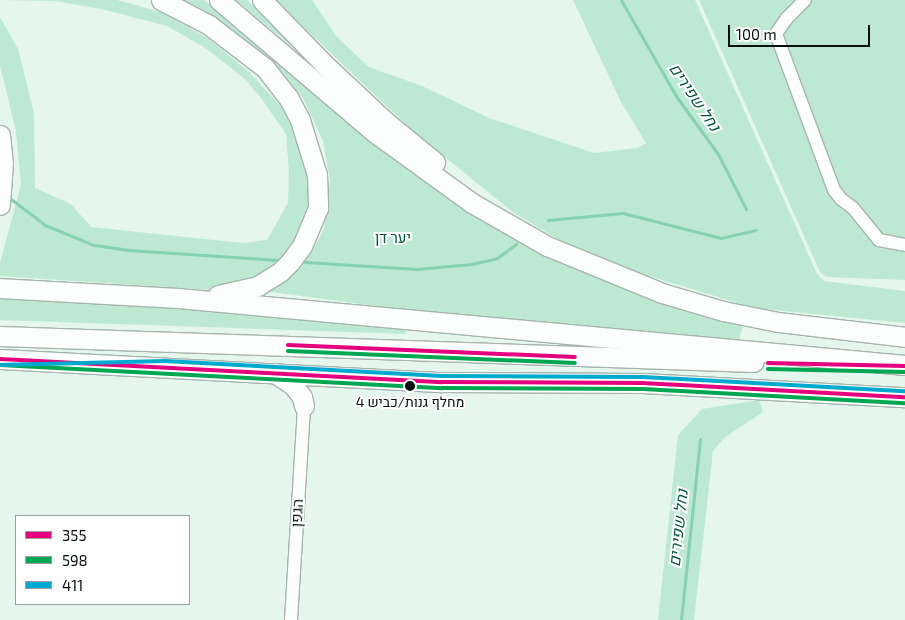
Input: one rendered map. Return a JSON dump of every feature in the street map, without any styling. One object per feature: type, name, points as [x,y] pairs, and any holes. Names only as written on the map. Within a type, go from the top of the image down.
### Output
[{"type":"highway","points":[[161,0],[209,25],[251,55],[276,80],[300,120],[313,158],[319,190],[318,208],[311,228],[302,246],[280,272],[269,280],[247,290],[213,296],[178,298]]},
{"type":"highway","points":[[219,0],[374,132],[472,203],[546,245],[662,293],[723,310],[778,322],[905,337]]},
{"type":"highway","points":[[262,0],[324,64],[385,121],[440,166],[546,245]]},
{"type":"highway","points":[[0,135],[3,162],[0,205]]},
{"type":"highway","points":[[0,288],[178,298],[905,365]]},
{"type":"highway","points":[[0,336],[387,348],[658,360],[905,365]]},
{"type":"highway","points":[[0,359],[442,382],[643,383],[905,397]]},
{"type":"highway","points":[[0,371],[165,367]]},
{"type":"highway","points":[[274,373],[285,378],[293,385],[302,397],[304,406]]},
{"type":"highway","points":[[304,406],[313,388],[334,375]]},
{"type":"street","points":[[805,0],[778,29],[776,34],[834,190],[841,199],[853,208],[879,240],[905,245]]},
{"type":"street","name":"הגפן","points":[[291,620],[304,406]]},
{"type":"green space","points":[[0,0],[117,0],[161,12],[209,39],[250,73],[283,109],[302,149],[312,188],[304,223],[293,250],[275,267],[236,284],[209,290],[0,276],[0,263],[21,185],[16,131],[0,66],[0,17],[18,49],[34,114],[35,188],[71,204],[91,227],[243,243],[267,240],[288,203],[289,172],[286,134],[246,80],[207,49],[167,26],[101,9],[55,1]]},
{"type":"green space","name":"יער דן","points":[[183,0],[204,0],[477,212],[745,320],[738,343],[480,320],[264,291],[293,271],[313,250],[324,229],[330,180],[323,141],[303,98],[273,65],[200,8]]},
{"type":"green space","points":[[236,0],[247,0],[296,50]]},
{"type":"green space","points":[[275,0],[312,0],[337,37],[369,67],[422,86],[489,118],[594,153],[637,148],[646,143],[621,102],[573,0],[695,0],[817,274],[824,281],[905,291],[905,323],[754,308],[590,258],[514,213],[415,133]]},
{"type":"green space","points":[[699,0],[905,0],[905,280],[826,277],[820,272]]},
{"type":"green space","points":[[0,297],[406,324],[405,334],[0,320]]},
{"type":"green space","points":[[759,400],[763,412],[725,437],[713,451],[694,620],[658,620],[678,435],[702,409]]},
{"type":"waterway","name":"נחל שפירים","points":[[621,0],[676,96],[718,154],[746,209]]},
{"type":"waterway","points":[[7,196],[45,225],[94,245],[128,250],[278,260]]},
{"type":"waterway","points":[[548,220],[623,213],[721,238],[756,230]]},
{"type":"waterway","points":[[305,262],[417,269],[472,264],[497,258],[516,244]]},
{"type":"waterway","name":"נחל שפירים","points":[[681,620],[700,439]]},
{"type":"transit line","name":"355","points":[[288,345],[575,357]]},
{"type":"transit line","name":"598","points":[[288,351],[575,363]]},
{"type":"transit line","name":"355","points":[[0,359],[442,382],[643,383],[905,397]]},
{"type":"transit line","name":"411","points":[[0,365],[165,361],[442,376],[643,377],[905,391]]},
{"type":"transit line","name":"355","points":[[768,363],[905,366]]},
{"type":"transit line","name":"598","points":[[0,365],[442,388],[643,389],[905,403]]},
{"type":"transit line","name":"598","points":[[768,369],[905,372]]},
{"type":"place","name":"מחלף גנות/כביש 4","points":[[410,386]]}]
